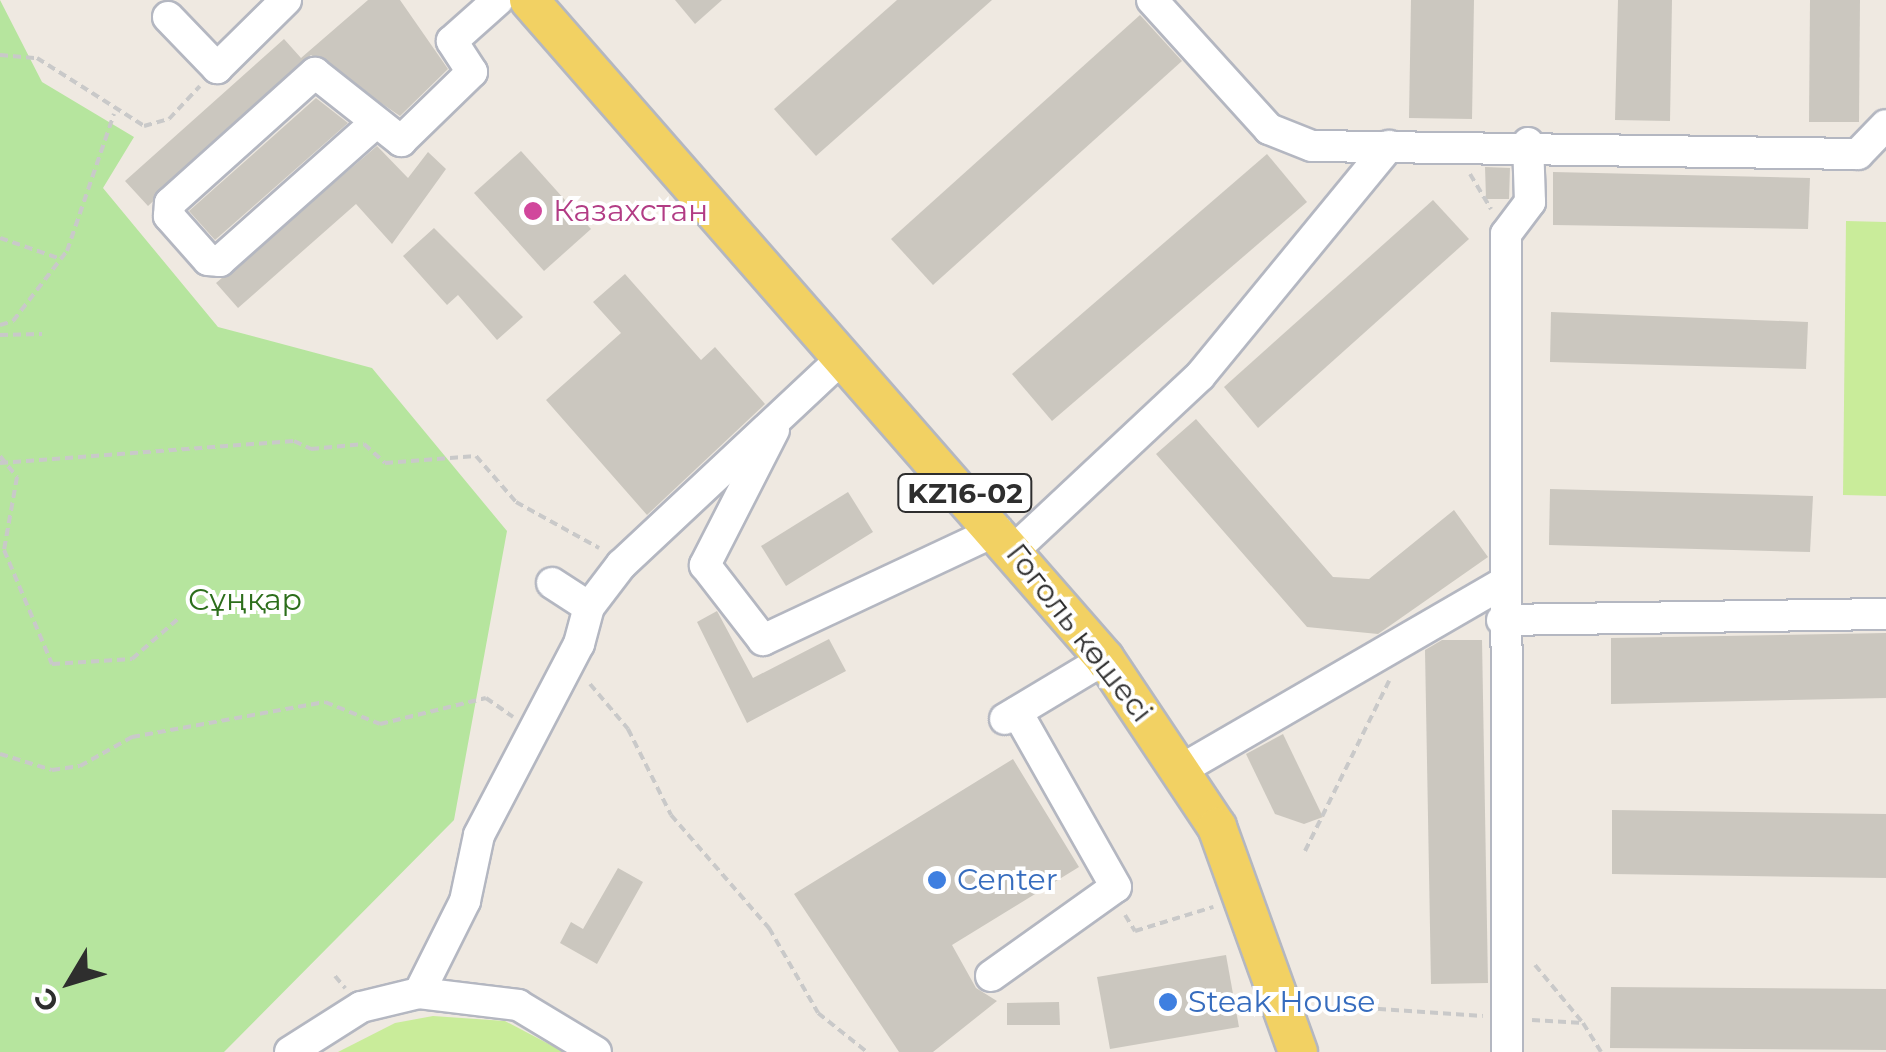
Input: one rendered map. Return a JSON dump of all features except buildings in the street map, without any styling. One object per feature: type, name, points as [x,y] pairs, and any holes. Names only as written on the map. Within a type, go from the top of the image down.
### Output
[{"type":"main road","name":"Гоголь көшесі","points":[[529,0],[1006,540],[1053,616],[1105,659],[1184,768],[1244,888],[1298,1052]]},
{"type":"lane","points":[[168,17],[217,68],[286,0]]},
{"type":"lane","points":[[373,126],[220,261],[208,260],[169,216],[170,203],[315,73],[373,126],[402,140],[472,72],[452,42],[498,0]]},
{"type":"lane","points":[[1152,0],[1270,130],[1312,146],[1528,144],[1858,154],[1886,125]]},
{"type":"lane","points":[[1506,1052],[1508,933],[1502,620],[1506,234],[1530,202],[1528,144]]},
{"type":"lane","points":[[784,412],[705,564],[763,640],[1006,540],[1200,376],[1389,146]]},
{"type":"lane","points":[[419,994],[464,901],[479,834],[570,661],[589,607],[621,564],[844,356]]},
{"type":"lane","points":[[1184,768],[1503,583]]},
{"type":"lane","points":[[552,584],[589,607]]},
{"type":"lane","points":[[1502,620],[1886,614]]},
{"type":"lane","points":[[991,976],[1113,894],[1115,880],[1011,715],[1105,659]]},
{"type":"lane","points":[[290,1052],[361,1008],[419,994],[518,1005],[596,1052]]},
{"type":"path","points":[[0,55],[37,58],[114,114],[158,125],[217,68]]},
{"type":"path","points":[[0,326],[14,321],[61,258],[109,149],[114,114]]},
{"type":"path","points":[[1459,143],[1506,234]]},
{"type":"path","points":[[0,238],[61,258]]},
{"type":"path","points":[[0,335],[42,334]]},
{"type":"path","points":[[2,460],[294,440],[311,450],[364,444],[385,464],[476,456],[516,502],[564,521],[621,564]]},
{"type":"path","points":[[2,460],[18,477],[4,550],[52,664],[132,659],[180,618]]},
{"type":"path","points":[[1305,852],[1410,635]]},
{"type":"path","points":[[570,661],[628,729],[671,815],[768,928],[818,1013],[867,1052]]},
{"type":"path","points":[[0,754],[66,768],[132,738],[325,702],[400,724],[419,708],[486,698],[534,731]]},
{"type":"path","points":[[1113,894],[1135,931],[1221,905]]},
{"type":"path","points":[[1508,933],[1583,1022],[1601,1052]]},
{"type":"path","points":[[1365,1008],[1583,1022]]},
{"type":"green space","name":"Сұңқар","points":[[0,0],[42,82],[134,137],[103,188],[218,327],[372,368],[507,531],[454,820],[224,1052],[0,1052]]},
{"type":"green space","points":[[1846,221],[1886,222],[1886,496],[1843,495]]},
{"type":"green space","points":[[433,1016],[505,1021],[564,1052],[338,1052],[395,1023]]},
{"type":"place","name":"Казахстан","points":[[533,211]]},
{"type":"place","name":"Center","points":[[937,880]]},
{"type":"place","name":"Steak House","points":[[1168,1002]]}]
